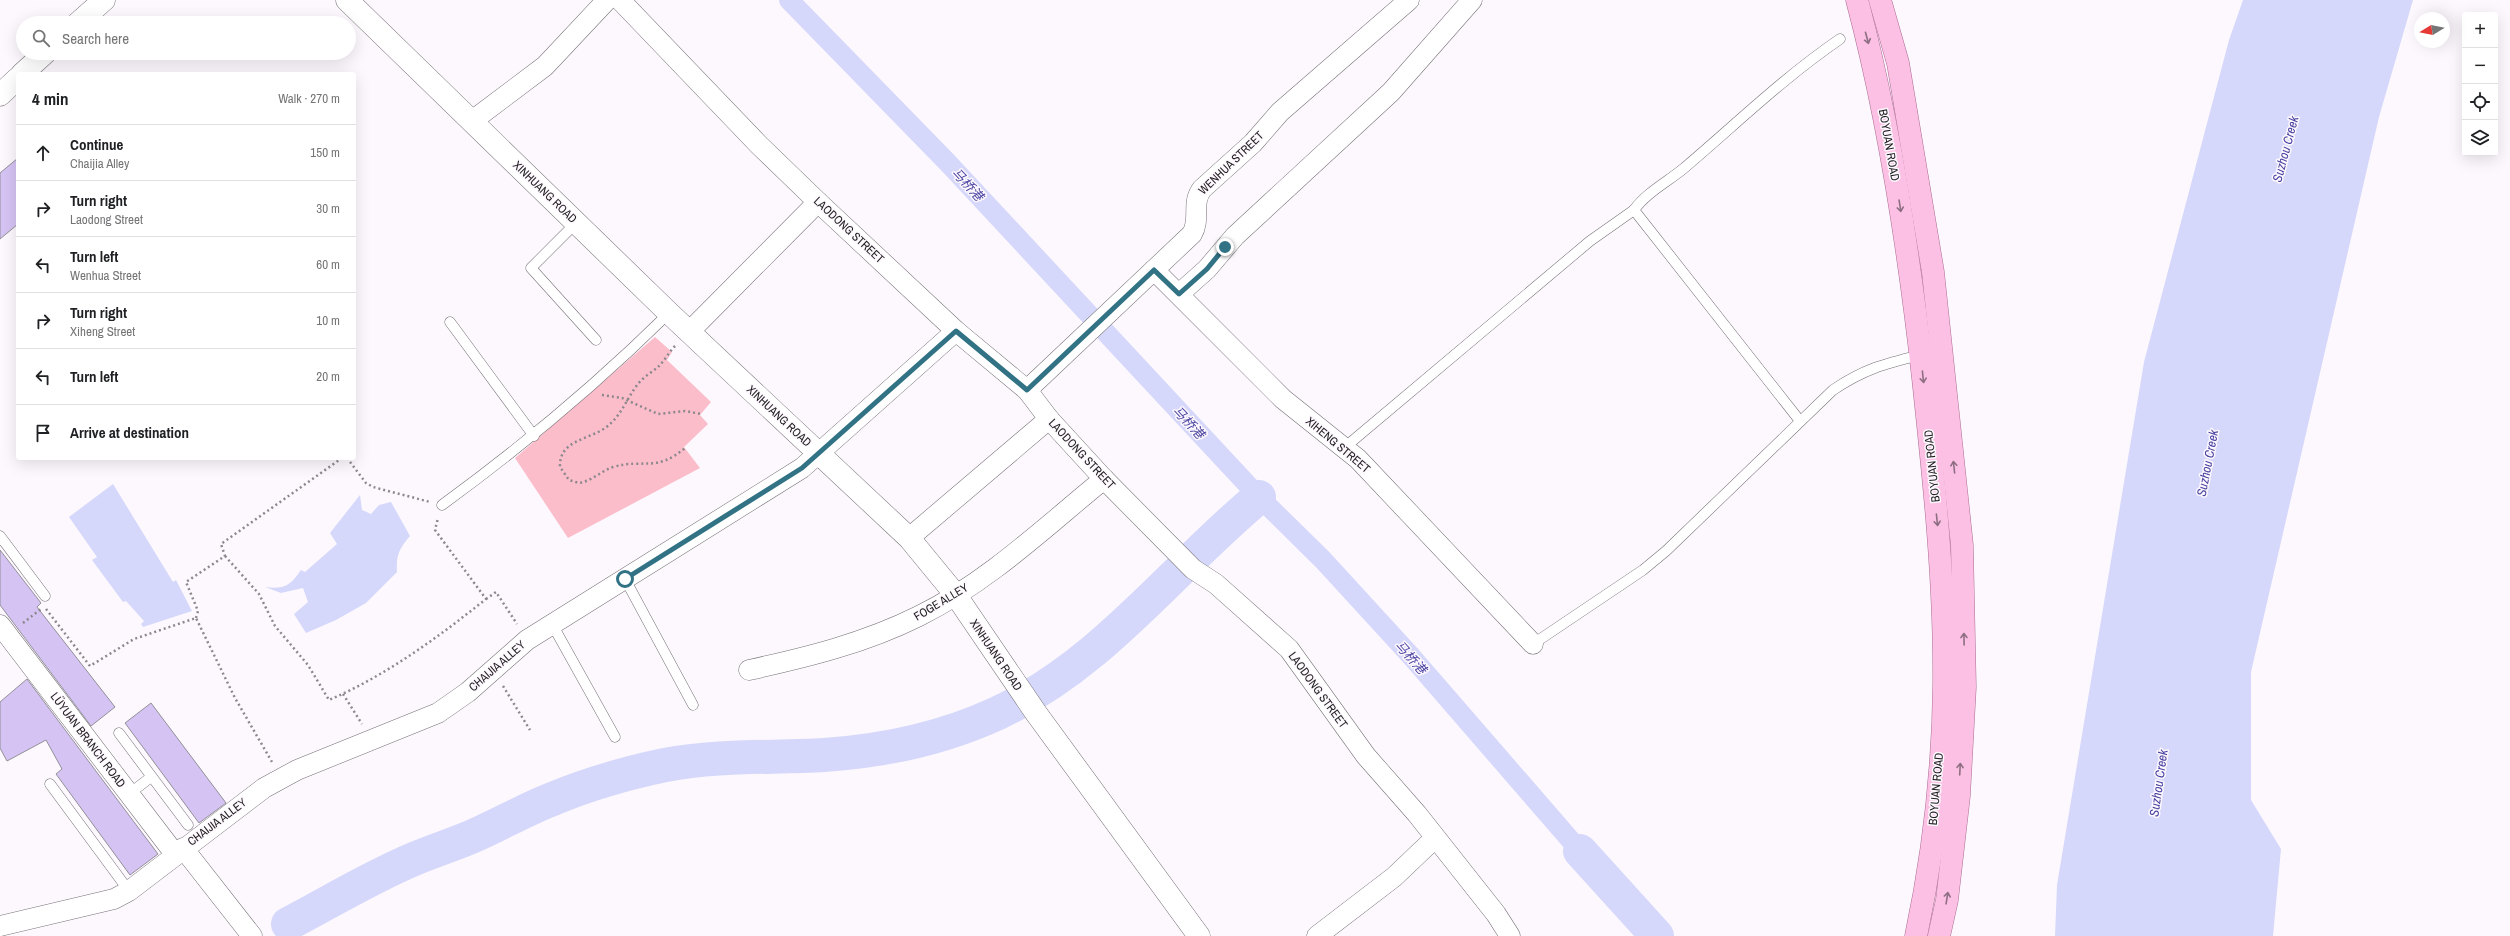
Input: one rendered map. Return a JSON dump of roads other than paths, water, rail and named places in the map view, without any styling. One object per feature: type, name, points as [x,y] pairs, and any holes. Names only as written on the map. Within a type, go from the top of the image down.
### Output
[{"type":"main road","name":"BOYUAN ROAD","points":[[1857,0],[1876,70],[1911,275],[1940,547],[1944,687],[1937,792],[1925,895],[1916,936]]},
{"type":"main road","name":"BOYUAN ROAD","points":[[1880,0],[1898,63],[1933,272],[1962,545],[1965,687],[1959,796],[1947,900],[1939,936]]},
{"type":"street","points":[[86,16],[104,0]]},
{"type":"street","name":"XINHUANG ROAD","points":[[347,0],[669,313],[909,538],[955,594],[1036,713],[1199,936]]},
{"type":"street","points":[[472,121],[545,66],[607,0]]},
{"type":"street","name":"LAODONG STREET","points":[[620,0],[759,145],[818,202],[956,331],[1027,390],[1049,419],[1104,479],[1187,563],[1216,584],[1289,649],[1366,756],[1493,910],[1510,936]]},
{"type":"street","name":"WENHUA STREET","points":[[1027,390],[1192,234],[1196,227],[1195,203],[1197,196],[1202,189],[1253,143],[1280,112],[1409,0]]},
{"type":"street","points":[[1179,294],[1207,269],[1235,236],[1391,92],[1472,0]]},
{"type":"street","points":[[24,72],[37,60]]},
{"type":"street","points":[[0,94],[16,80]]},
{"type":"street","points":[[689,332],[818,202]]},
{"type":"street","name":"XIHENG STREET","points":[[1154,270],[1283,399],[1344,448],[1373,474],[1533,644]]},
{"type":"street","name":"CHAIJIA ALLEY","points":[[0,926],[100,903],[129,891],[240,805],[281,778],[438,713],[468,692],[527,640],[774,487],[820,454],[956,331]]},
{"type":"street","points":[[909,538],[1049,419]]},
{"type":"street","name":"FOGE ALLEY","points":[[749,670],[803,658],[863,640],[921,615],[955,594],[1030,541],[1104,479]]},
{"type":"street","name":"LÜYUAN BRANCH ROAD","points":[[4,630],[130,794],[252,936]]},
{"type":"street","points":[[1317,936],[1394,877],[1435,838]]},
{"type":"lane","points":[[1344,448],[1590,241],[1634,210],[1644,199],[1683,169],[1748,110],[1814,57],[1840,40]]},
{"type":"lane","points":[[1634,210],[1800,421]]},
{"type":"lane","points":[[576,223],[531,268],[596,340]]},
{"type":"lane","points":[[442,505],[534,436],[669,313]]},
{"type":"lane","points":[[450,322],[534,436]]},
{"type":"lane","points":[[1533,644],[1643,570],[1666,551],[1833,390],[1853,376],[1873,367],[1920,355]]},
{"type":"lane","points":[[0,536],[46,596]]},
{"type":"lane","points":[[625,579],[693,704]]},
{"type":"lane","points":[[552,624],[615,737]]},
{"type":"lane","points":[[119,733],[188,825]]},
{"type":"lane","points":[[130,794],[152,777]]},
{"type":"lane","points":[[50,784],[129,891]]},
{"type":"water","name":"Suzhou Creek","points":[[2243,0],[2413,0],[2379,117],[2251,672],[2251,800],[2281,849],[2273,936],[2055,936],[2057,885],[2144,362],[2229,40]]},
{"type":"water","points":[[113,484],[173,582],[176,580],[192,611],[143,627],[141,624],[144,621],[126,601],[123,602],[92,560],[97,557],[69,517]]},
{"type":"water","points":[[360,495],[362,510],[371,514],[379,505],[391,502],[410,536],[399,552],[397,572],[366,603],[336,620],[306,633],[294,614],[308,602],[303,588],[281,593],[265,587],[277,588],[290,583],[301,570],[305,572],[337,544],[330,533]]},
{"type":"waterway","name":"马桥港","points":[[789,0],[948,163],[1259,497],[1323,560],[1411,656],[1580,851]]},
{"type":"waterway","points":[[288,924],[398,866],[471,837],[544,802],[609,779],[651,768],[685,762],[724,758],[824,755],[891,747],[956,730],[998,713],[1036,693],[1071,669],[1104,642],[1196,554],[1259,497]]},
{"type":"waterway","points":[[1580,851],[1657,936]]}]
